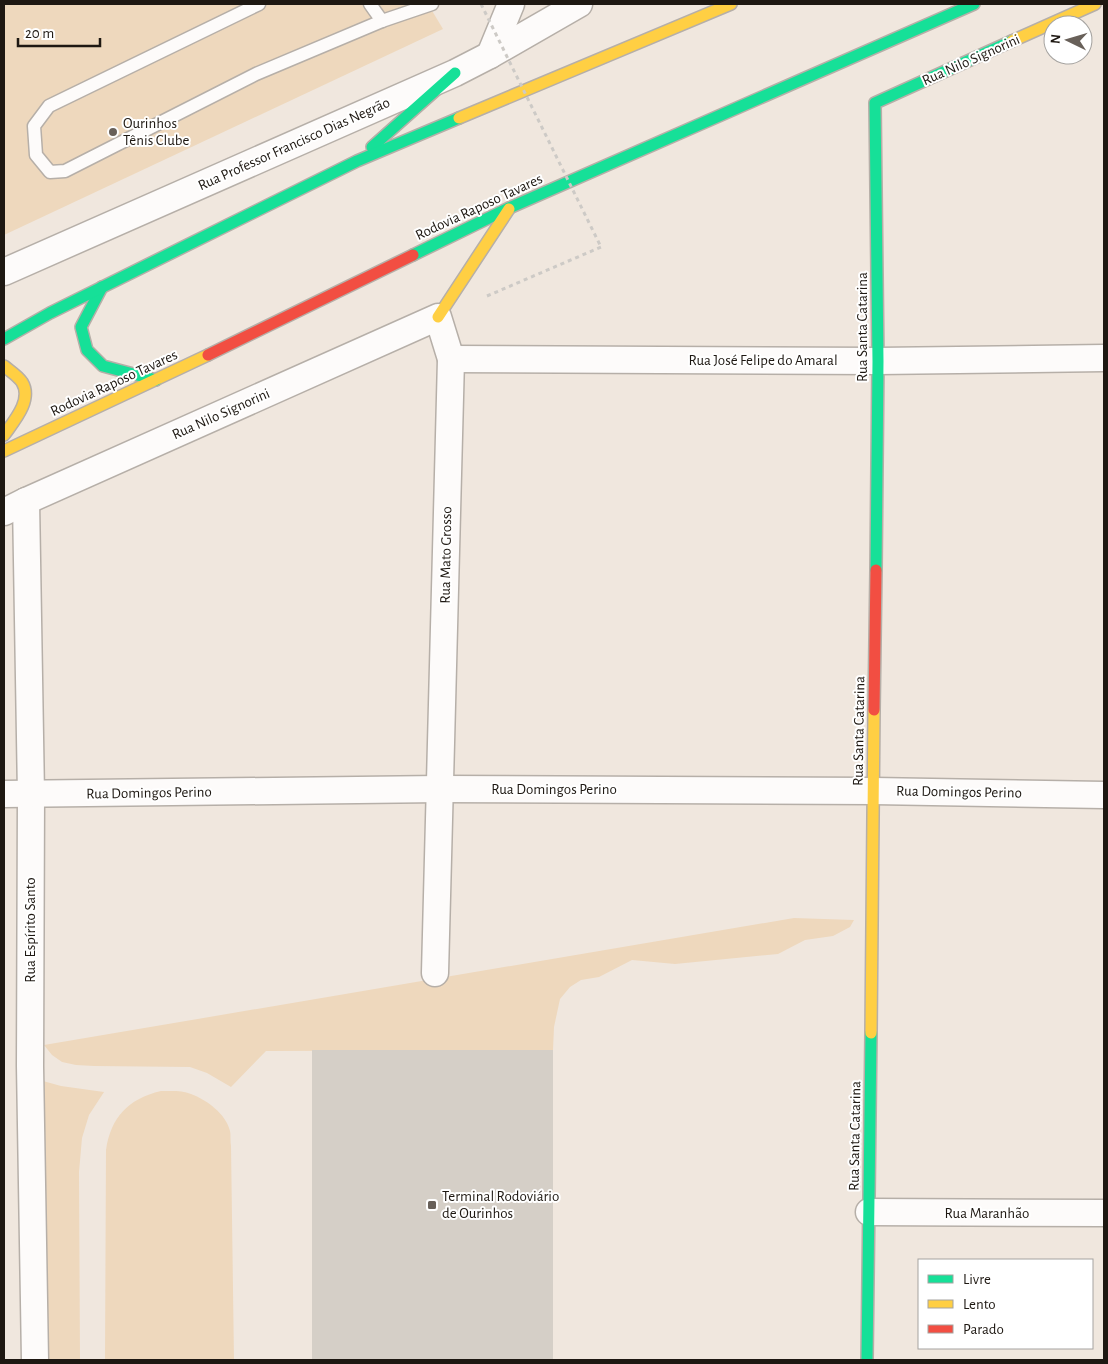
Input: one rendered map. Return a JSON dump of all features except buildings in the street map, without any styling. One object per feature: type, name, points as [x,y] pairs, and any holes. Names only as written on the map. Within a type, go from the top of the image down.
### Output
[{"type":"main road","points":[[4,339],[50,313],[357,161],[731,4]]},
{"type":"main road","points":[[903,36],[947,4]]},
{"type":"main road","name":"Rodovia Raposo Tavares","points":[[4,451],[156,380],[509,208],[974,4]]},
{"type":"main road","name":"Rua Nilo Signorini","points":[[875,103],[1095,4]]},
{"type":"main road","points":[[357,161],[455,73]]},
{"type":"main road","name":"Rua Santa Catarina","points":[[868,1360],[878,361],[875,103]]},
{"type":"main road","points":[[438,317],[509,208]]},
{"type":"main road","points":[[102,287],[81,327],[88,350],[103,366],[156,380]]},
{"type":"main road","points":[[4,366],[18,376],[26,388],[24,405],[4,434]]},
{"type":"street","points":[[490,55],[511,4]]},
{"type":"street","name":"Rua Professor Francisco Dias Negrão","points":[[4,272],[455,73],[579,4]]},
{"type":"street","name":"Rua Mato Grosso","points":[[435,973],[451,359],[438,317]]},
{"type":"street","name":"Rua Nilo Signorini","points":[[15,506],[438,317]]},
{"type":"street","name":"Rua José Felipe do Amaral","points":[[451,359],[878,361],[1104,358]]},
{"type":"street","name":"Rua Espírito Santo","points":[[15,506],[30,795],[30,1066],[35,1360]]},
{"type":"street","name":"Rua Domingos Perino","points":[[4,794],[440,788],[874,791],[1104,795]]},
{"type":"street","name":"Rua Maranhão","points":[[869,1212],[1104,1213]]},
{"type":"lane","points":[[259,4],[49,106],[34,126],[36,155],[50,172],[65,171],[256,74],[382,20],[432,4]]},
{"type":"lane","points":[[370,4],[382,20]]},
{"type":"path","points":[[482,4],[601,247],[484,297]]},
{"type":"shaded area","name":"Ourinhos Tênis Clube","points":[[4,4],[428,4],[443,29],[4,235]]},
{"type":"shaded area","points":[[794,918],[854,920],[850,927],[833,936],[805,940],[778,954],[675,964],[632,960],[599,977],[581,980],[570,987],[560,999],[554,1027],[553,1050],[266,1051],[231,1087],[207,1073],[190,1067],[94,1066],[62,1062],[52,1055],[44,1045]]},
{"type":"shaded area","points":[[43,1081],[61,1086],[104,1092],[89,1115],[82,1138],[79,1172],[80,1360],[46,1360]]},
{"type":"shaded area","points":[[161,1091],[184,1092],[203,1100],[220,1113],[230,1131],[234,1360],[105,1360],[106,1150],[108,1138],[117,1119],[130,1104],[149,1094]]},
{"type":"traffic: fast","points":[[413,255],[509,208],[974,4]]},
{"type":"traffic: fast","points":[[876,570],[878,361],[875,103],[1012,41]]},
{"type":"traffic: fast","points":[[372,147],[455,73]]},
{"type":"traffic: fast","points":[[4,339],[50,313],[357,161],[459,118]]},
{"type":"traffic: fast","points":[[102,287],[81,327],[87,350],[103,366],[156,380]]},
{"type":"traffic: fast","points":[[867,1360],[871,1033]]},
{"type":"traffic: slow","points":[[459,118],[731,4]]},
{"type":"traffic: slow","points":[[1012,41],[1095,4]]},
{"type":"traffic: slow","points":[[438,317],[509,209]]},
{"type":"traffic: slow","points":[[4,451],[208,355]]},
{"type":"traffic: slow","points":[[4,366],[16,375],[25,389],[24,403],[21,410],[4,435]]},
{"type":"traffic: slow","points":[[871,1033],[874,710]]},
{"type":"traffic: jam","points":[[208,355],[413,255]]},
{"type":"traffic: jam","points":[[874,710],[876,570]]},
{"type":"place","name":"Ourinhos Tênis Clube","points":[[113,132]]},
{"type":"place","name":"Terminal Rodoviário de Ourinhos","points":[[432,1205]]}]
